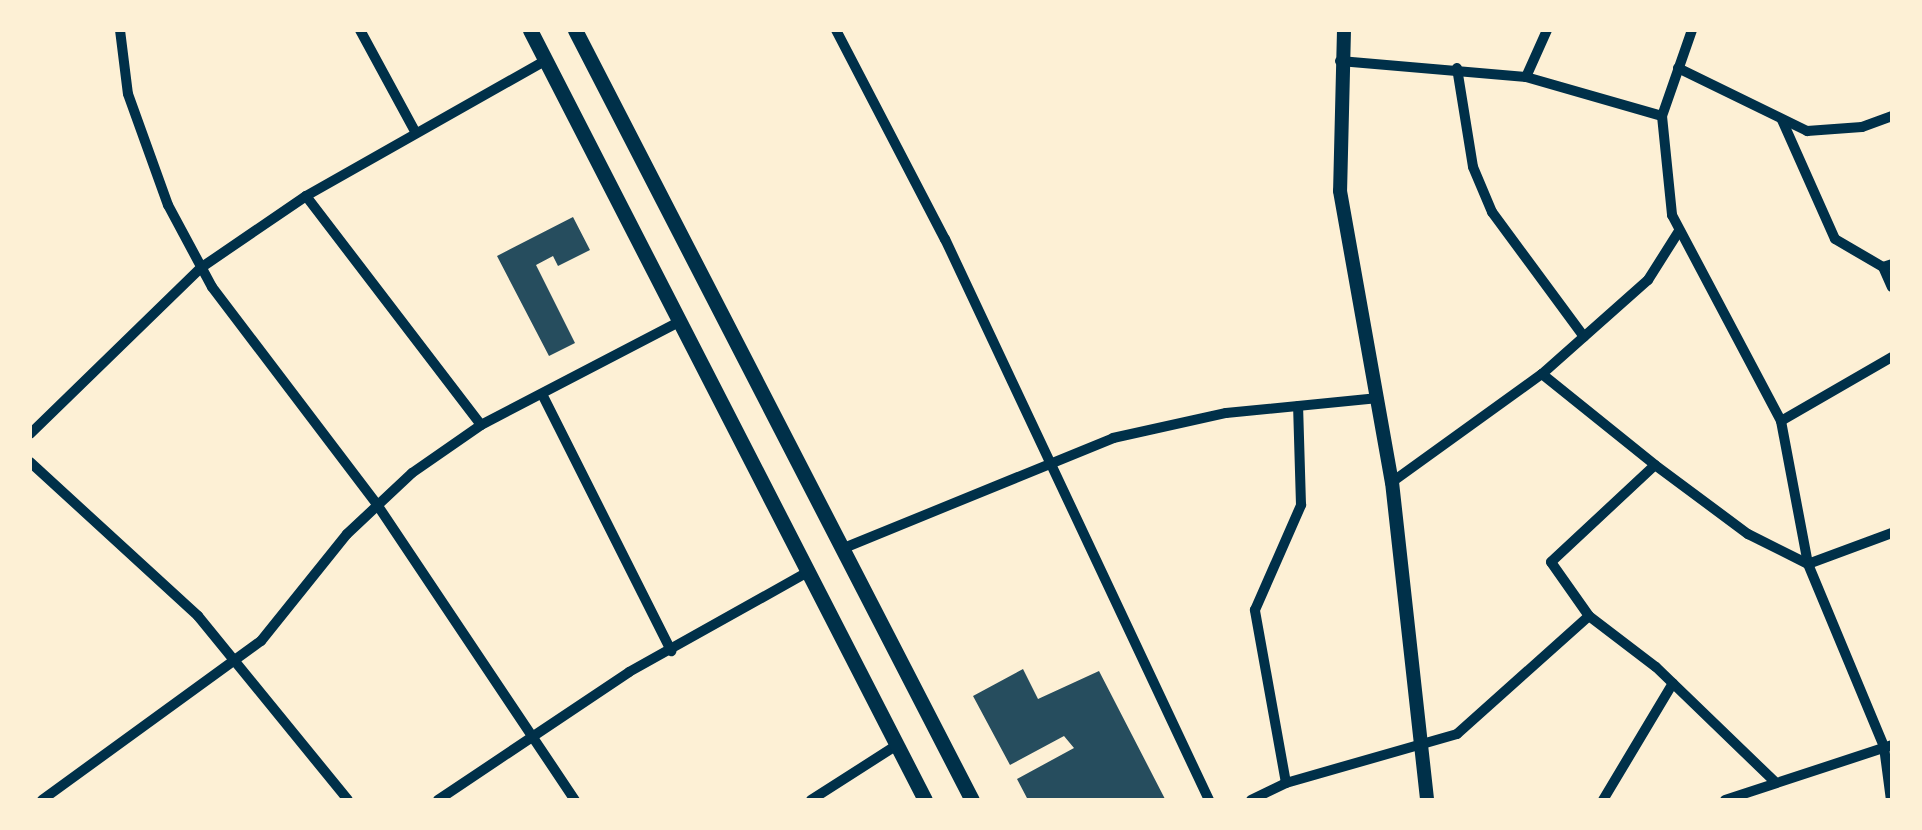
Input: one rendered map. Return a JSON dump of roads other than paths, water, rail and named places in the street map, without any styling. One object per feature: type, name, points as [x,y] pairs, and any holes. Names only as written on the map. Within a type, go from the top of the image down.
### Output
[{"type":"main road","points":[[530,30],[926,800]]},
{"type":"main road","points":[[576,30],[972,800]]},
{"type":"main road","points":[[1344,30],[1339,61],[1340,191],[1353,290],[1378,398],[1392,482],[1428,800]]},
{"type":"street","points":[[120,30],[128,94],[168,205],[202,267],[378,506],[575,800]]},
{"type":"street","points":[[360,30],[416,133]]},
{"type":"street","points":[[836,30],[945,239],[1045,461],[1209,800]]},
{"type":"street","points":[[1526,77],[1547,30]]},
{"type":"street","points":[[1692,30],[1662,116],[1672,216],[1781,421],[1808,564],[1888,746],[1891,800]]},
{"type":"street","points":[[30,434],[202,267],[306,196],[546,60]]},
{"type":"street","points":[[1339,61],[1457,68],[1526,77],[1662,116]]},
{"type":"street","points":[[1457,68],[1473,167],[1492,212],[1584,337]]},
{"type":"street","points":[[1678,68],[1807,131],[1862,127],[1892,116]]},
{"type":"street","points":[[1782,119],[1835,238],[1888,265],[1892,287]]},
{"type":"street","points":[[306,196],[481,424]]},
{"type":"street","points":[[1392,482],[1542,374],[1648,280],[1680,231]]},
{"type":"street","points":[[42,800],[239,659],[378,506],[481,424],[679,322]]},
{"type":"street","points":[[1781,421],[1892,357]]},
{"type":"street","points":[[1542,374],[1748,534],[1808,564],[1892,533]]},
{"type":"street","points":[[542,394],[671,651]]},
{"type":"street","points":[[844,548],[1045,461],[1226,413],[1378,398]]},
{"type":"street","points":[[1286,783],[1255,610],[1302,505],[1298,406]]},
{"type":"street","points":[[30,462],[239,659],[348,800]]},
{"type":"street","points":[[1656,464],[1550,562],[1589,616],[1672,683],[1774,781]]},
{"type":"street","points":[[438,800],[532,736],[808,572]]},
{"type":"street","points":[[1251,800],[1286,783],[1458,734],[1589,616]]},
{"type":"street","points":[[1603,800],[1672,683]]},
{"type":"street","points":[[810,800],[897,745]]},
{"type":"street","points":[[1725,800],[1888,746]]}]
